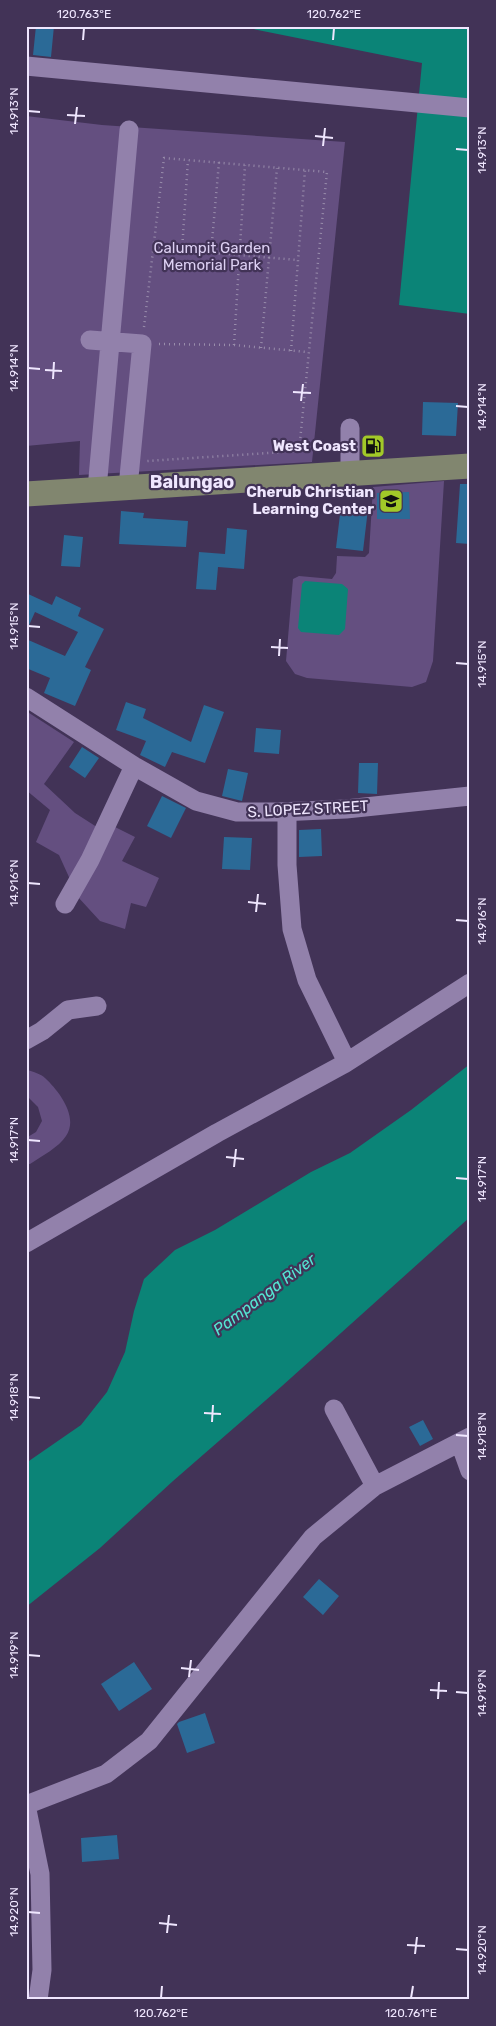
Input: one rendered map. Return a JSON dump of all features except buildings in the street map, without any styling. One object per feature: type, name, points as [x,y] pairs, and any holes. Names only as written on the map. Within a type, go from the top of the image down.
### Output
[{"type":"main road","points":[[26,494],[470,466]]},
{"type":"street","points":[[26,66],[470,108]]},
{"type":"street","points":[[97,489],[129,130]]},
{"type":"street","points":[[90,340],[142,344],[128,487]]},
{"type":"street","points":[[350,428],[350,473]]},
{"type":"street","name":"S. LOPEZ STREET","points":[[26,697],[134,766],[196,801],[237,812],[346,809],[470,796]]},
{"type":"street","points":[[64,904],[90,860],[134,766]]},
{"type":"street","points":[[287,812],[287,865],[292,929],[307,980],[347,1062]]},
{"type":"street","points":[[26,1242],[216,1133],[347,1062],[470,983]]},
{"type":"street","points":[[26,1040],[42,1031],[68,1010],[97,1006]]},
{"type":"street","points":[[334,1410],[375,1486]]},
{"type":"street","points":[[38,2000],[42,1970],[40,1874],[26,1805],[106,1774],[149,1741],[313,1537],[375,1486],[465,1440],[470,1471]]},
{"type":"path","points":[[130,462],[299,451],[307,352],[327,172],[164,158],[142,344],[234,345],[307,352]]},
{"type":"path","points":[[182,251],[188,160]]},
{"type":"path","points":[[211,253],[219,162]]},
{"type":"path","points":[[234,345],[245,165]]},
{"type":"path","points":[[262,348],[277,168]]},
{"type":"path","points":[[291,351],[304,170]]},
{"type":"path","points":[[154,248],[298,260]]},
{"type":"green space","name":"Calumpit Garden Memorial Park","points":[[26,116],[102,125],[345,142],[312,462],[79,475],[80,441],[26,446]]},
{"type":"green space","points":[[444,481],[433,661],[426,682],[412,687],[307,678],[295,674],[286,661],[293,579],[299,576],[332,579],[336,573],[337,556],[365,557],[369,553],[373,487]]},
{"type":"green space","points":[[26,711],[74,742],[44,784],[75,813],[103,831],[109,824],[135,837],[122,861],[159,878],[146,907],[131,903],[125,929],[100,921],[78,897],[59,855],[36,842],[50,810],[26,790]]},
{"type":"green space","points":[[28,1070],[39,1074],[56,1090],[66,1105],[70,1121],[66,1136],[59,1144],[30,1164],[26,1164],[26,1138],[36,1132],[42,1121],[38,1107],[26,1095],[26,1072]]},
{"type":"water","points":[[238,26],[470,26],[470,314],[399,305],[422,63]]},
{"type":"water","points":[[305,581],[342,584],[348,589],[345,629],[339,635],[301,632],[298,628],[302,584]]},
{"type":"water","name":"Pampanga River","points":[[470,1064],[470,1217],[100,1548],[26,1607],[26,1463],[81,1425],[107,1392],[125,1352],[134,1311],[144,1279],[175,1250],[215,1230],[311,1172],[350,1153],[411,1110]]},
{"type":"place","name":"West Coast","points":[[373,446]]},
{"type":"place","name":"Cherub Christian Learning Center","points":[[391,501]]},
{"type":"district","name":"Balungao","points":[[192,482]]}]
